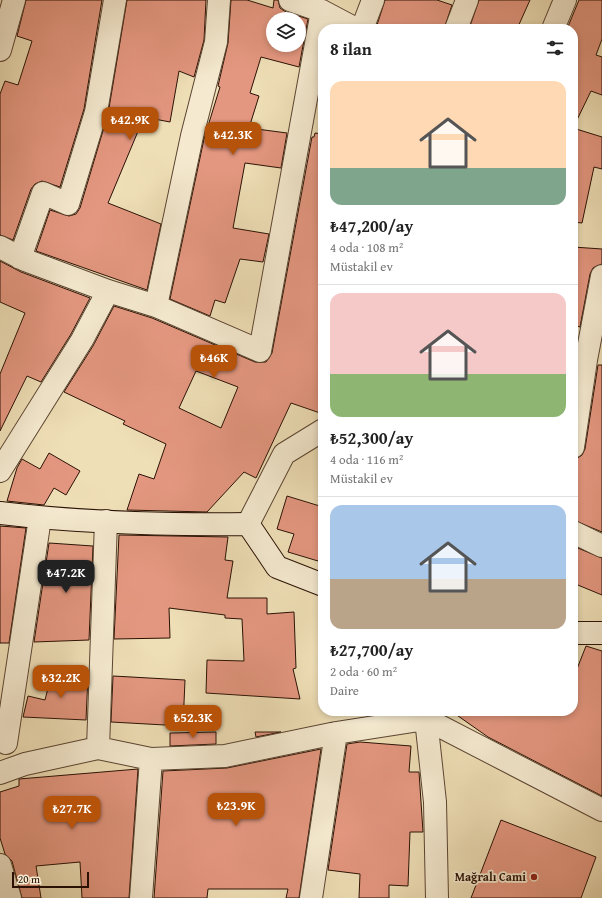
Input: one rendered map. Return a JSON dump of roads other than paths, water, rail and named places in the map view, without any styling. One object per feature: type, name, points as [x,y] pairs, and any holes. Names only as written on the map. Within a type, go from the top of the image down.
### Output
[{"type":"street","points":[[0,50],[14,0]]},
{"type":"street","points":[[20,258],[43,193],[68,204],[96,112],[115,0]]},
{"type":"street","points":[[156,306],[192,136],[216,42],[219,0]]},
{"type":"street","points":[[290,0],[322,12],[346,24]]},
{"type":"street","points":[[364,24],[373,0]]},
{"type":"street","points":[[458,24],[467,0]]},
{"type":"street","points":[[555,24],[565,0]]},
{"type":"street","points":[[320,24],[322,12]]},
{"type":"street","points":[[0,247],[20,258],[108,291],[156,306],[260,351],[318,34]]},
{"type":"street","points":[[578,374],[579,359],[602,276]]},
{"type":"street","points":[[0,471],[82,340],[108,291]]},
{"type":"street","points":[[248,524],[284,454],[318,433]]},
{"type":"street","points":[[0,513],[40,518],[106,521],[176,524],[248,524]]},
{"type":"street","points":[[25,764],[3,742],[40,518]]},
{"type":"street","points":[[98,748],[106,521]]},
{"type":"street","points":[[248,524],[277,567],[318,583]]},
{"type":"street","points":[[578,534],[602,546]]},
{"type":"street","points":[[578,633],[602,633]]},
{"type":"street","points":[[0,773],[25,764],[98,748],[151,759],[225,756],[423,716]]},
{"type":"street","points":[[428,716],[435,802],[437,898]]},
{"type":"street","points":[[430,716],[602,810]]},
{"type":"street","points":[[311,898],[336,733]]},
{"type":"street","points":[[141,898],[151,759]]},
{"type":"street","points":[[0,865],[10,898]]},
{"type":"place","name":"Mağralı Cami","points":[[534,877]]}]
